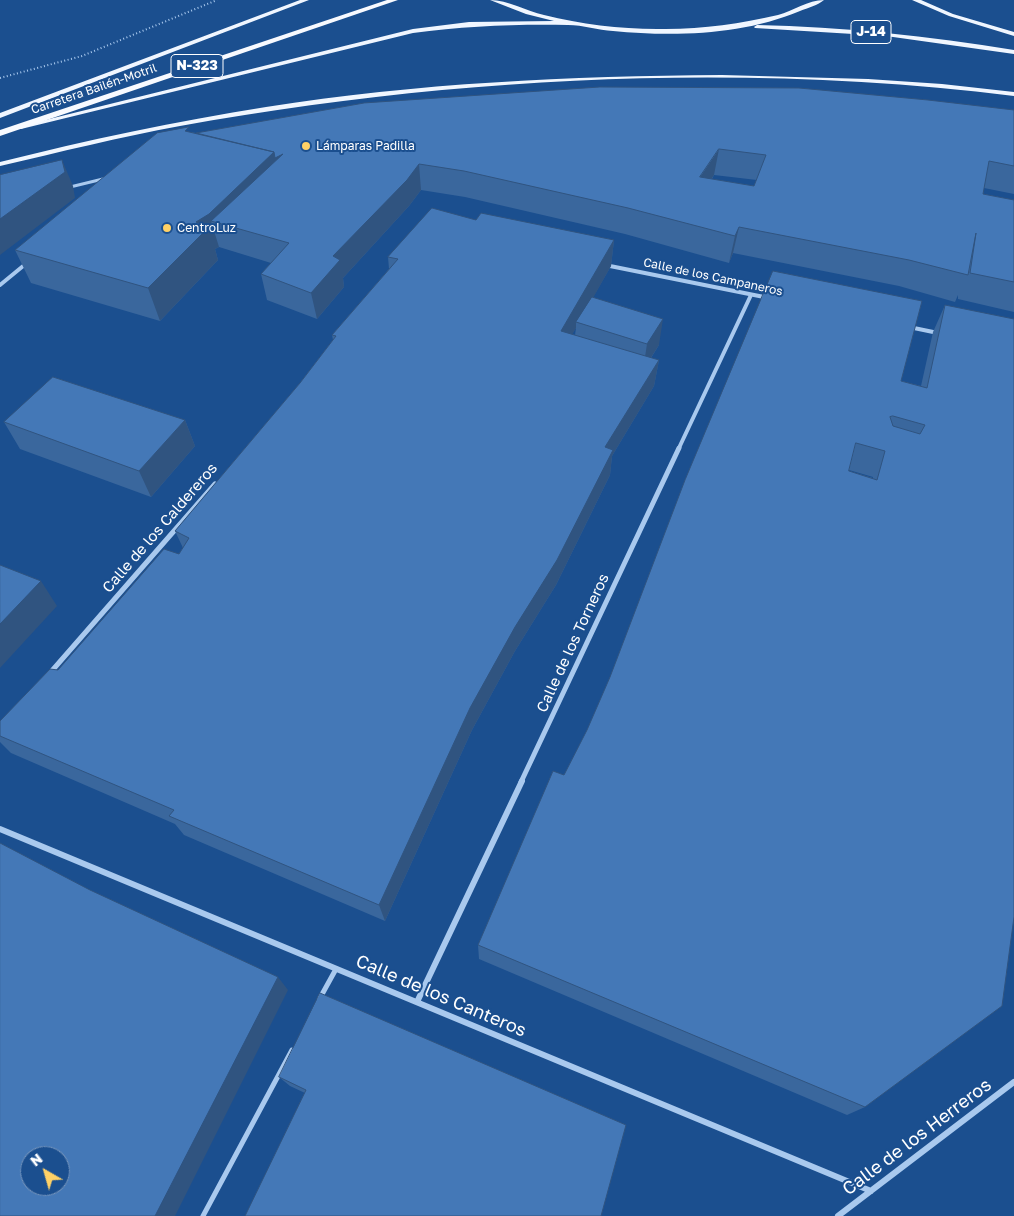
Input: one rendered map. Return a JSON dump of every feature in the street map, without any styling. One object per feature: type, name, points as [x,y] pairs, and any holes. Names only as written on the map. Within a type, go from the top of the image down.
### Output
[{"type":"highway","name":"Carretera Bailén-Motril","points":[[2,132],[394,0]]},
{"type":"main road","points":[[0,116],[306,0]]},
{"type":"main road","points":[[493,0],[571,24]]},
{"type":"main road","points":[[2,132],[414,31],[469,24],[571,24],[642,30],[727,27],[784,15],[821,0]]},
{"type":"main road","points":[[915,0],[951,15],[1014,34]]},
{"type":"main road","name":"J-14","points":[[727,27],[849,30],[924,37],[1014,52]]},
{"type":"main road","points":[[0,164],[58,149],[173,125],[286,106],[393,93],[520,82],[627,77],[772,78],[889,83],[977,89],[1014,94]]},
{"type":"street","points":[[64,189],[110,177]]},
{"type":"street","points":[[0,286],[29,261]]},
{"type":"street","name":"Calle de los Campaneros","points":[[602,264],[776,300]]},
{"type":"street","name":"Calle de los Torneros","points":[[417,1002],[751,295]]},
{"type":"street","points":[[901,325],[942,334]]},
{"type":"street","name":"Calle de los Caldereros","points":[[46,677],[222,477]]},
{"type":"street","name":"Calle de los Canteros","points":[[0,829],[871,1192]]},
{"type":"street","name":"Calle de los Herreros","points":[[838,1216],[1014,1082]]},
{"type":"lane","points":[[318,1003],[336,969]]},
{"type":"lane","points":[[204,1216],[295,1046]]},
{"type":"path","points":[[0,78],[82,56],[217,0]]},
{"type":"building","points":[[600,87],[799,88],[1014,110],[1014,166],[989,161],[983,194],[1014,200],[1014,282],[970,273],[976,233],[968,275],[909,260],[739,227],[735,236],[628,208],[464,171],[419,164],[407,180],[333,256],[340,260],[311,293],[261,274],[289,243],[211,221],[283,154],[275,158],[274,152],[196,133],[364,103]],"holes":[[[719,149],[766,155],[754,186],[700,177]]]},
{"type":"building","points":[[189,127],[185,131],[274,152],[209,214],[196,222],[209,227],[148,288],[15,250],[157,133]]},
{"type":"building","points":[[62,160],[65,172],[0,219],[0,175]]},
{"type":"building","points":[[432,208],[476,220],[481,213],[614,240],[561,331],[659,360],[605,447],[613,450],[557,560],[515,627],[470,708],[379,905],[169,816],[174,810],[0,736],[0,721],[50,669],[58,670],[164,549],[179,554],[189,538],[175,531],[300,383],[336,336],[332,335],[398,259],[388,257]]},
{"type":"building","points":[[773,271],[922,301],[901,381],[927,388],[945,305],[1014,319],[1014,917],[1002,1006],[865,1107],[478,945],[553,771],[564,775],[587,730],[610,677],[685,480]],"holes":[[[893,416],[925,425],[920,434],[893,426],[890,417]],[[856,443],[885,451],[877,480],[849,471]]]},
{"type":"building","points":[[592,297],[663,319],[647,344],[576,322]]},
{"type":"building","points":[[53,377],[185,420],[139,471],[4,422]]},
{"type":"building","points":[[0,565],[41,581],[0,624]]},
{"type":"building","points":[[0,843],[90,890],[278,977],[155,1216],[0,1216]]},
{"type":"building","points":[[320,993],[626,1125],[601,1216],[245,1216],[306,1090],[279,1077]]},
{"type":"place","name":"Lámparas Padilla","points":[[306,146]]},
{"type":"place","name":"CentroLuz","points":[[167,228]]}]
